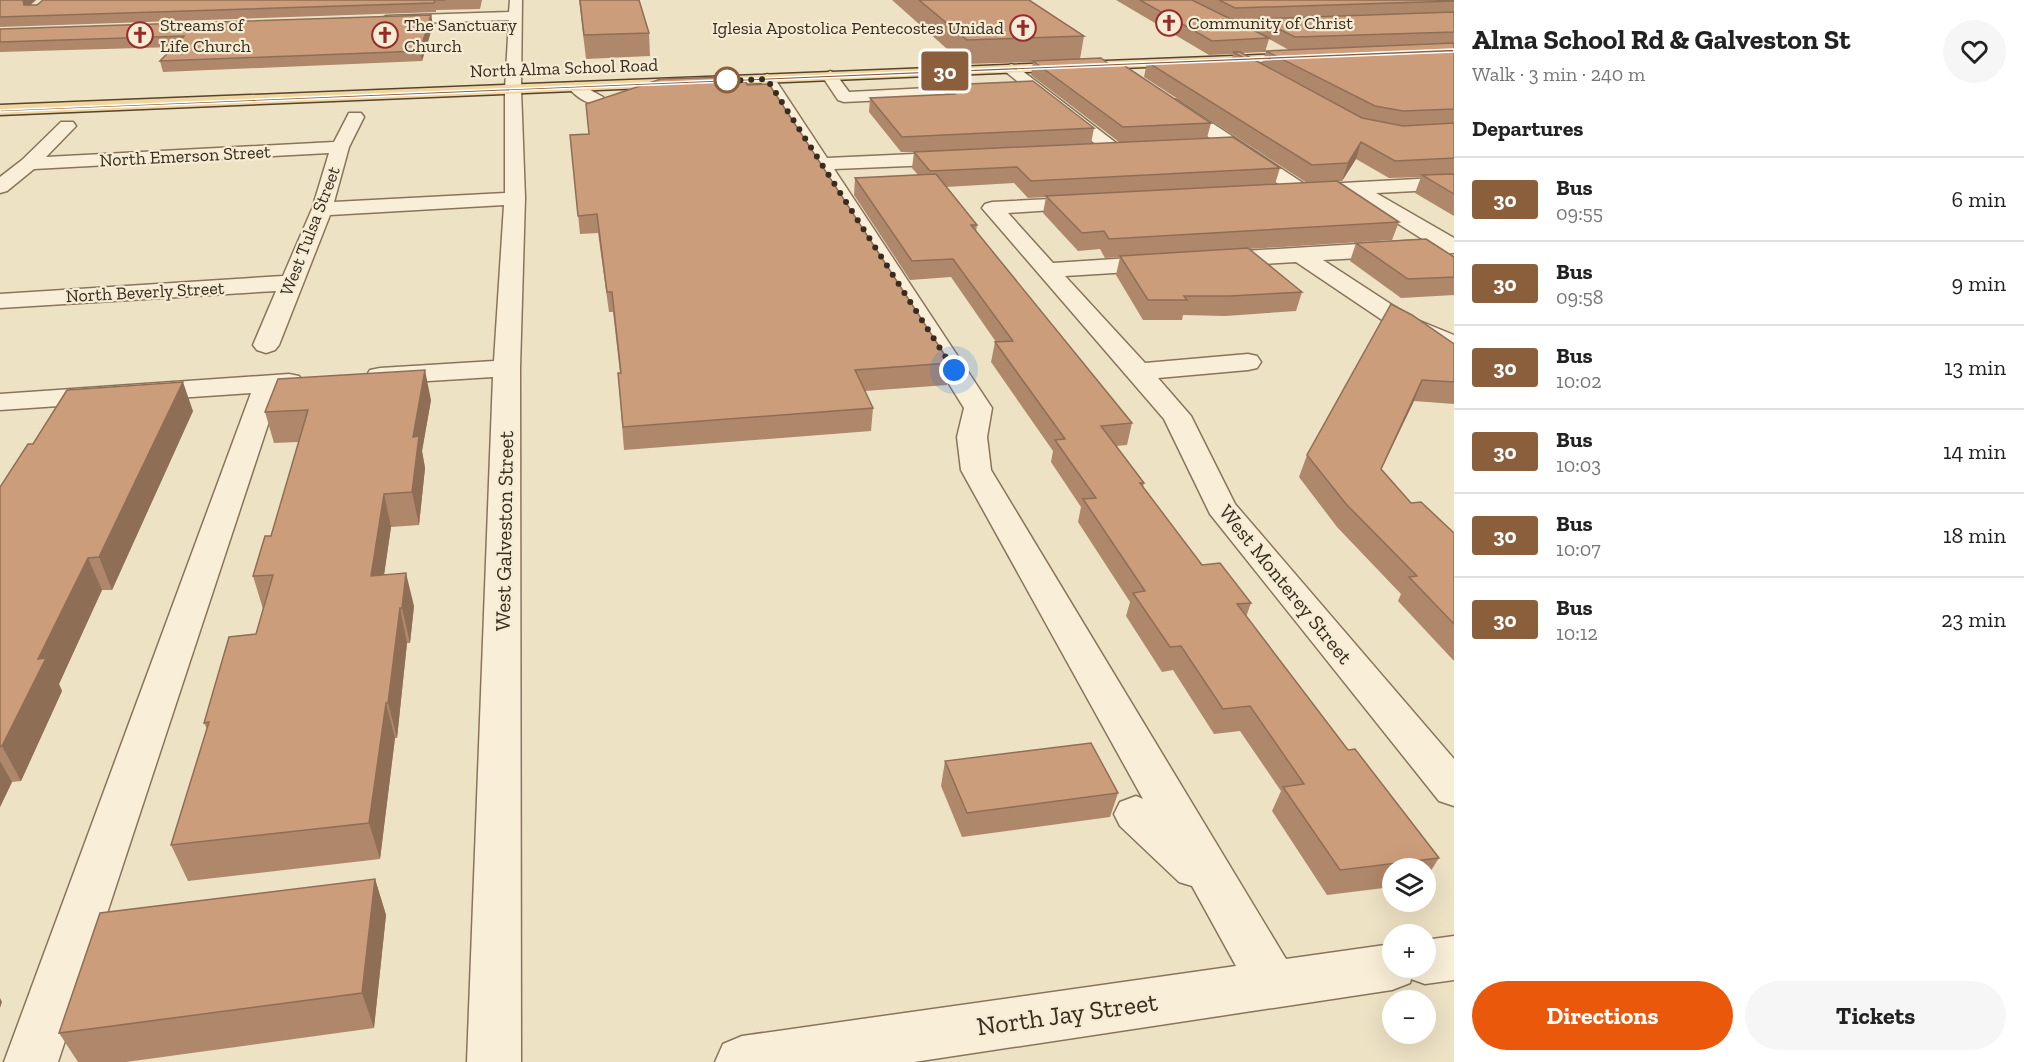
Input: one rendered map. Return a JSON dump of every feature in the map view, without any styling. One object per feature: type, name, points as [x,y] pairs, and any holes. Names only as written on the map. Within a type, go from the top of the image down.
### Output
[{"type":"main road","name":"North Alma School Road","points":[[0,110],[1317,56]]},
{"type":"street","points":[[369,21],[516,8]]},
{"type":"street","name":"West Galveston Street","points":[[494,1062],[507,368],[515,198],[513,89],[516,8]]},
{"type":"street","points":[[1287,57],[1223,24],[1311,24]]},
{"type":"street","points":[[1238,59],[1271,78]]},
{"type":"street","points":[[1112,64],[1136,80]]},
{"type":"street","points":[[1011,69],[1125,150],[1079,152]]},
{"type":"street","points":[[830,76],[844,97],[1035,88]]},
{"type":"street","points":[[767,79],[978,408],[972,437],[976,470],[1273,984]]},
{"type":"street","points":[[576,87],[597,100]]},
{"type":"street","points":[[1155,93],[1302,191]]},
{"type":"street","name":"West Tulsa Street","points":[[266,345],[322,209],[340,147],[354,117]]},
{"type":"street","points":[[0,187],[29,164],[67,126]]},
{"type":"street","points":[[1183,147],[1232,145]]},
{"type":"street","name":"North Emerson Street","points":[[29,164],[340,147]]},
{"type":"street","points":[[821,164],[985,157]]},
{"type":"street","points":[[1266,193],[1454,183]]},
{"type":"street","points":[[1354,188],[1452,246]]},
{"type":"street","points":[[322,209],[515,198]]},
{"type":"street","name":"West Monterey Street","points":[[1112,202],[992,208],[1177,416],[1221,507],[1454,789]]},
{"type":"street","points":[[1048,270],[1452,246]]},
{"type":"street","points":[[1301,255],[1403,323],[1454,344]]},
{"type":"street","name":"North Beverly Street","points":[[0,301],[290,283]]},
{"type":"street","points":[[1138,372],[1248,362]]},
{"type":"street","points":[[361,377],[507,368]]},
{"type":"street","points":[[5,408],[314,380]]},
{"type":"street","points":[[31,1062],[268,384]]},
{"type":"street","points":[[1136,814],[1218,889]]},
{"type":"street","points":[[1436,960],[1454,958]]},
{"type":"street","name":"North Jay Street","points":[[742,1062],[1382,968]]},
{"type":"building","points":[[0,0],[23,0],[24,5],[37,5],[43,0],[435,0],[434,3],[0,17]]},
{"type":"building","points":[[580,0],[639,0],[649,33],[584,35]]},
{"type":"building","points":[[919,0],[1029,0],[1084,36],[967,40]]},
{"type":"building","points":[[1140,0],[1192,0],[1269,38],[1212,41]]},
{"type":"building","points":[[1219,0],[1454,0],[1454,1],[1235,8]]},
{"type":"building","points":[[1454,12],[1454,32],[1295,37],[1258,19]]},
{"type":"building","points":[[431,15],[420,51],[160,61],[184,36],[0,42],[0,29]]},
{"type":"building","points":[[1454,43],[1454,109],[1403,111],[1375,106],[1266,51]]},
{"type":"building","points":[[1233,52],[1240,52],[1362,118],[1403,126],[1454,123],[1454,158],[1395,161],[1361,142],[1348,163],[1312,165],[1147,62],[1244,58]]},
{"type":"building","points":[[1101,58],[1110,65],[1122,64],[1211,123],[1123,127],[1033,61]]},
{"type":"building","points":[[732,77],[735,82],[746,82],[747,85],[769,84],[950,363],[855,370],[873,408],[623,427],[618,373],[621,373],[612,292],[607,292],[597,214],[578,216],[570,135],[589,134],[586,104],[661,79]]},
{"type":"building","points":[[1033,81],[1094,128],[902,137],[870,98],[955,94],[946,85]]},
{"type":"building","points":[[1233,137],[1280,168],[1031,181],[1017,167],[930,171],[914,152]]},
{"type":"building","points":[[936,174],[977,225],[971,225],[1132,423],[1101,426],[1144,483],[1140,483],[1202,565],[1220,563],[1251,603],[1237,604],[1348,750],[1355,749],[1439,858],[1382,858],[1382,865],[1340,870],[1283,787],[1304,784],[1250,706],[1223,709],[1181,646],[1170,647],[1133,593],[1145,591],[1083,499],[1096,498],[1055,440],[1065,439],[995,342],[1013,341],[953,259],[912,261],[855,178]]},
{"type":"building","points":[[1454,174],[1454,194],[1422,175]]},
{"type":"building","points":[[1337,181],[1399,222],[1109,239],[1104,231],[1082,233],[1046,196]]},
{"type":"building","points":[[1426,239],[1454,257],[1454,277],[1408,279],[1356,243]]},
{"type":"building","points":[[1248,248],[1302,292],[1184,296],[1187,300],[1148,300],[1120,256]]},
{"type":"building","points":[[1391,304],[1412,315],[1454,344],[1454,382],[1422,380],[1381,469],[1411,503],[1421,502],[1454,533],[1454,624],[1409,577],[1417,576],[1346,504],[1307,455]]},
{"type":"building","points":[[425,370],[413,437],[419,436],[412,492],[384,494],[371,576],[406,573],[369,823],[171,845],[209,722],[204,723],[229,637],[256,634],[273,575],[253,576],[265,536],[271,536],[308,410],[265,412],[278,379]]},
{"type":"building","points":[[183,382],[99,557],[88,558],[38,659],[46,658],[0,747],[0,487],[28,444],[33,444],[67,390]]},
{"type":"building","points":[[1091,743],[1118,793],[967,813],[945,761]]},
{"type":"building","points":[[375,879],[362,993],[59,1033],[100,913]]},
{"type":"bus line","name":"30","points":[[0,110],[1454,51]]},
{"type":"place","name":"Community of Christ","points":[[1169,23]]},
{"type":"place","name":"Iglesia Apostolica Pentecostes Unidad","points":[[1023,28]]},
{"type":"place","name":"Streams of Life Church","points":[[140,35]]},
{"type":"place","name":"The Sanctuary Church","points":[[385,35]]},
{"type":"route","points":[[727,80],[723,81],[767,79],[954,370]]}]
